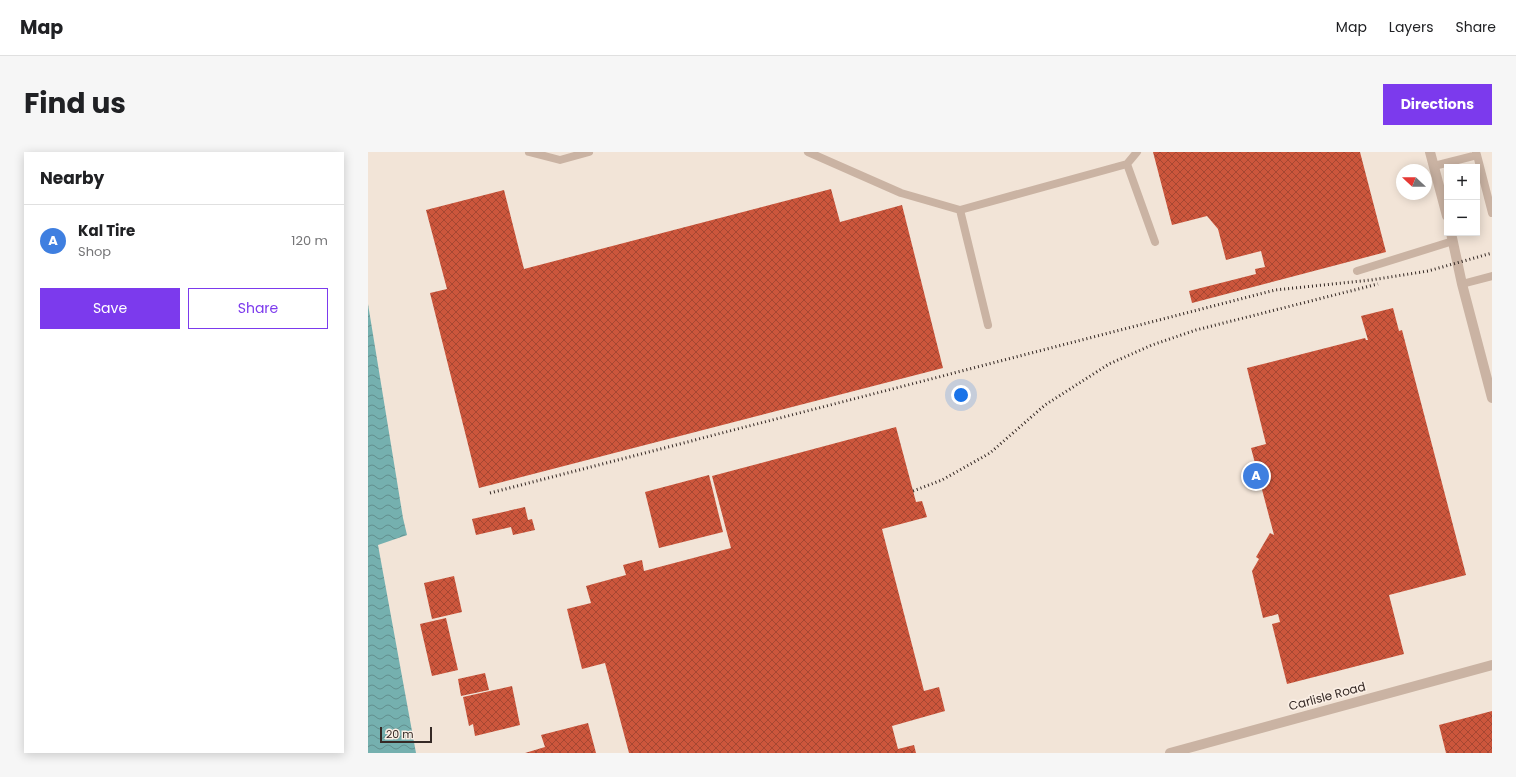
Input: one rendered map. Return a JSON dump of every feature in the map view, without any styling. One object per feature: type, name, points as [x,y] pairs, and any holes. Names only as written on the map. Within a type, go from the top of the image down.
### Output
[{"type":"street","points":[[1430,152],[1444,204]]},
{"type":"street","points":[[1452,237],[1462,284],[1492,398]]},
{"type":"street","name":"Carlisle Road","points":[[1170,753],[1492,665]]},
{"type":"lane","points":[[529,152],[560,160],[589,152]]},
{"type":"lane","points":[[808,152],[901,193],[960,210],[1127,164],[1137,152]]},
{"type":"lane","points":[[1434,166],[1477,154],[1492,213]]},
{"type":"lane","points":[[1127,164],[1155,242]]},
{"type":"lane","points":[[960,210],[988,325]]},
{"type":"lane","points":[[1357,271],[1452,237]]},
{"type":"lane","points":[[1462,284],[1492,276]]},
{"type":"water","points":[[368,304],[407,535],[378,545],[416,753],[368,753]]},
{"type":"building","points":[[1153,152],[1360,152],[1386,252],[1192,303],[1189,291],[1256,274],[1255,269],[1265,267],[1261,251],[1226,260],[1218,229],[1207,216],[1172,225]]},
{"type":"building","points":[[831,189],[840,222],[902,205],[943,368],[479,488],[430,293],[447,289],[426,210],[504,190],[524,269]]},
{"type":"building","points":[[1393,308],[1399,331],[1402,330],[1466,575],[1389,595],[1404,654],[1287,684],[1272,624],[1280,622],[1278,614],[1263,618],[1252,571],[1259,559],[1256,557],[1270,533],[1274,535],[1251,448],[1266,444],[1247,368],[1365,338],[1368,340],[1361,316]]},
{"type":"building","points":[[896,427],[916,502],[922,501],[927,517],[882,529],[924,691],[939,687],[945,711],[892,726],[898,749],[914,745],[916,753],[629,753],[605,663],[582,669],[567,609],[591,603],[586,586],[626,575],[623,565],[642,560],[644,571],[731,548],[712,476]]},
{"type":"building","points":[[709,475],[723,532],[659,548],[645,492]]},
{"type":"building","points":[[525,507],[528,520],[532,519],[535,530],[513,535],[511,527],[476,535],[472,519]]},
{"type":"building","points":[[454,576],[462,612],[432,619],[424,583]]},
{"type":"building","points":[[446,618],[458,670],[432,676],[420,624]]},
{"type":"building","points":[[485,673],[489,690],[461,696],[458,679]]},
{"type":"building","points":[[512,686],[520,725],[475,736],[473,724],[469,726],[463,697]]},
{"type":"building","points":[[1492,711],[1492,753],[1446,753],[1439,725]]},
{"type":"building","points":[[588,723],[596,753],[525,753],[545,747],[541,735]]},
{"type":"railway","points":[[490,493],[1275,290],[1371,280],[1428,271],[1492,253]]},
{"type":"railway","points":[[913,491],[942,480],[990,453],[1045,405],[1109,364],[1152,345],[1196,330],[1378,284]]},
{"type":"place","name":"Kal Tire","points":[[1256,476]]}]
